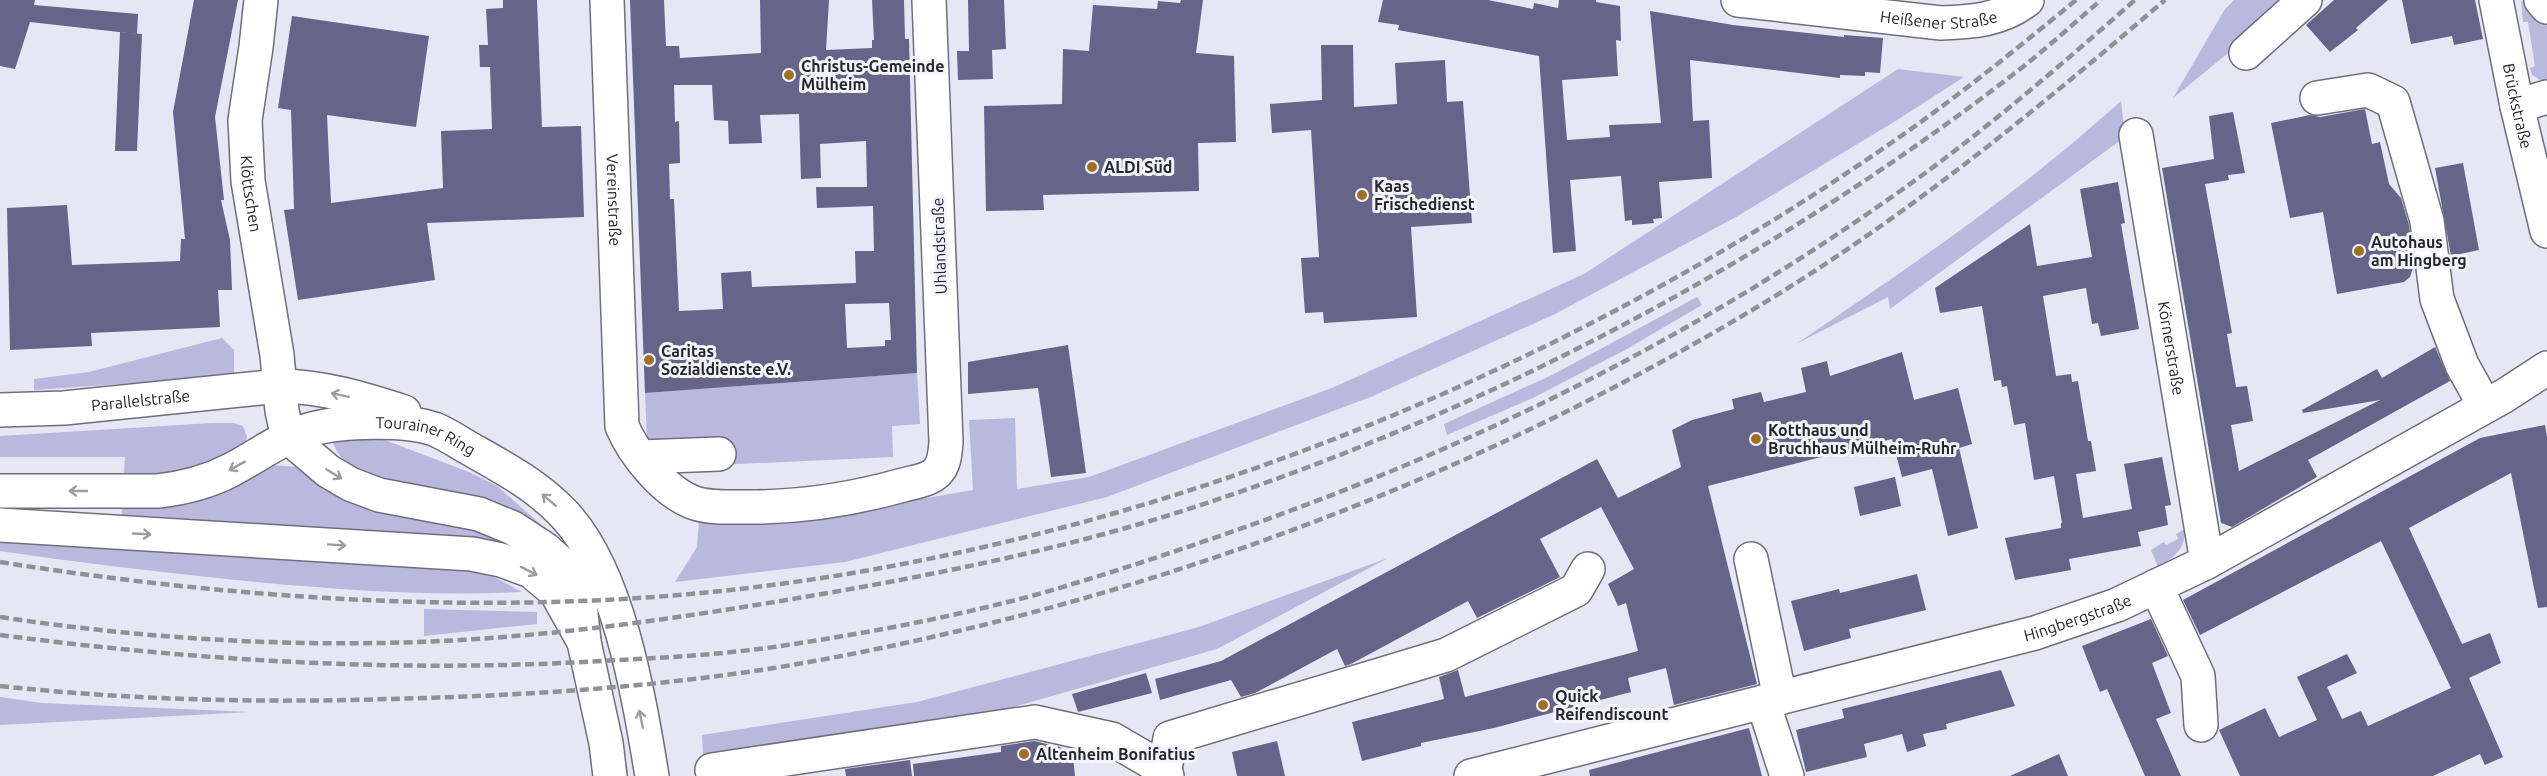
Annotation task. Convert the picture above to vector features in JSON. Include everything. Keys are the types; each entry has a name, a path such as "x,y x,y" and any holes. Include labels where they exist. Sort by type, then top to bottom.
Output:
{"street":[{"name":"Klöttschen","path":"261,0 245,120 248,180 288,437"},
{"name":"Vereinstraße","path":"607,0 622,426 632,446 651,470 677,493 692,502 712,507 766,507 823,503 921,480"},
{"name":"Uhlandstraße","path":"921,480 937,472 944,460 946,442 929,0"},
{"name":"Heißener Straße","path":"1738,0 1941,23 1974,22 1997,17 2016,9 2027,0"},
{"path":"2246,53 2305,0"},
{"name":"Brückstraße","path":"2496,0 2532,102 2546,219"},
{"path":"2541,0 2547,6"},
{"path":"2317,98 2368,90 2393,102 2427,221 2437,299 2462,365 2485,406"},
{"name":"Körnerstraße","path":"2136,135 2207,562"},
{"name":"Hingbergstraße","path":"1471,776 1566,765 1771,700 2036,633 2117,605 2207,562 2485,406 2547,368"},
{"name":"Parallelstraße","path":"0,410 64,408 297,386 374,402 409,414 433,429"},
{"name":"Tourainer Ring","path":"0,491 158,491 198,484 231,470 288,437 312,429 378,422 433,429 519,476 564,513 587,545 618,615 652,776"},
{"path":"288,437 328,471 350,484 379,495 479,514 513,528 545,549 567,569 580,603 584,642 606,743 610,776"},
{"path":"641,457 719,454"},
{"path":"0,525 472,554 531,570 545,581 556,592 584,642"},
{"path":"1751,559 1771,700 1787,776"},
{"path":"712,770 1035,723 1112,739 1166,773 1170,738 1446,655 1576,590 1588,569"},
{"path":"2156,586 2198,676 2201,725"}],"shaded area":[{"path":"2234,0 2282,0 2243,34 2227,54 2173,98 2225,9"},
{"path":"2521,0 2547,26 2547,81 2543,82 2532,75 2530,68 2535,66 2528,22 2523,22"},
{"path":"1898,69 1964,77 1736,217 1555,314 1373,396 1107,497 845,562 675,582 697,547 699,521 822,516 973,490 969,420 1015,418 1017,489 1089,477 1332,388 1584,274"},
{"path":"2121,101 2125,137 1890,309 1888,297 1796,344 1922,258 2004,198"},
{"path":"1697,297 1702,305 1625,350 1533,398 1447,435 1444,424 1552,375"},
{"path":"222,338 234,350 234,376 34,390 34,379 89,372"},
{"path":"917,373 920,424 892,426 893,457 671,467 647,439 645,393"},
{"path":"234,423 243,426 247,437 245,443 211,464 158,477 158,474 124,474 125,457 0,457 0,436"},
{"path":"377,437 469,472 497,486 547,530 503,504 460,493 406,485 358,470 341,457 332,439"},
{"path":"272,465 298,467 511,537 507,545 196,525 196,519 122,515 122,508 158,508 158,504"},
{"path":"2185,529 2185,536 2178,552 2158,567 2151,550 2164,542 2166,545 2178,539 2176,534"},
{"path":"0,541 464,569 496,578 522,592 411,593 263,583 0,551"},
{"path":"1388,558 1217,649 1003,710 703,755 702,735 917,702 1199,627"},
{"path":"424,609 537,612 537,624 424,636"},
{"path":"0,697 42,703 251,712 0,725"}],"building":[{"path":"0,0 35,0 34,5 138,14 137,34 30,22 15,69 0,66"},
{"path":"194,0 238,0 215,117 224,200 221,200 230,240 232,290 218,290 220,327 91,333 92,346 10,350 7,208 67,205 72,265 180,261 181,239 185,239 173,112"},
{"path":"503,0 537,0 542,127 581,126 584,217 427,223 435,280 298,300 284,210 294,209 291,110 278,108 292,16 429,36 416,127 327,115 331,203 443,188 441,131 492,129 490,67 480,67 479,45 488,45 486,9 503,8"},
{"path":"630,0 664,0 666,46 679,46 680,58 761,53 760,0 829,0 826,50 872,48 872,40 874,40 872,0 904,0 905,39 909,39 917,373 645,393","holes":["674,85 712,85 714,120 728,121 729,144 762,143 760,115 799,114 801,179 821,178 820,144 866,141 867,187 816,187 817,208 873,206 874,251 855,251 856,283 752,287 751,271 721,273 723,309 679,311 674,199 670,199 669,164 680,163 679,121 675,122","889,303 891,340 885,340 885,346 847,348 845,304"]},
{"path":"968,0 1004,0 1006,49 992,50 993,79 958,80 957,51 969,51"},
{"name":"ALDI Süd","path":"1181,0 1203,0 1196,53 1234,56 1236,142 1198,143 1199,191 1043,195 1044,210 986,211 984,106 1062,104 1063,49 1089,51 1093,5 1157,9 1158,1 1180,3"},
{"path":"1383,0 1488,0 1533,9 1534,3 1558,8 1559,0 1596,0 1596,2 1620,6 1621,41 1616,40 1618,76 1562,80 1567,140 1610,137 1609,125 1661,123 1650,11 1733,25 1844,37 1844,35 1883,38 1880,73 1865,72 1865,76 1840,75 1840,78 1690,60 1693,121 1709,120 1712,178 1659,182 1662,218 1653,219 1654,223 1632,225 1632,220 1625,221 1621,176 1570,180 1576,251 1553,253 1539,56 1398,30 1399,25 1378,22"},
{"path":"2334,0 2388,0 2356,28 2358,30 2330,52 2306,25"},
{"path":"2402,0 2475,0 2483,39 2454,45 2452,36 2411,44"},
{"path":"120,32 142,34 137,151 115,151"},
{"name":"Kaas Frischedienst","path":"1321,45 1353,45 1354,107 1397,104 1395,63 1445,60 1447,102 1463,101 1472,223 1411,227 1417,317 1324,323 1323,312 1305,313 1301,258 1319,257 1311,130 1272,133 1270,104 1322,100"},
{"path":"2365,109 2372,144 2380,142 2389,184 2401,198 2409,225 2414,265 2410,277 2404,282 2337,294 2323,212 2290,218 2271,123 2310,115 2320,117"},
{"path":"2233,112 2245,173 2228,175 2229,180 2205,184 2232,333 2227,334 2236,387 2247,386 2253,421 2231,425 2239,471 2380,400 2303,413 2302,410 2377,369 2382,378 2435,347 2450,381 2308,460 2317,477 2232,527 2221,523 2162,168 2214,159 2209,116"},
{"path":"2463,163 2479,250 2451,256 2435,168"},
{"path":"2118,182 2125,223 2121,224 2139,329 2101,336 2098,323 2092,324 2086,288 2043,296 2056,376 2071,374 2072,382 2078,381 2088,441 2091,441 2096,471 2076,474 2083,518 2132,509 2124,464 2162,457 2171,505 2165,506 2168,525 2138,532 2141,546 2069,559 2071,570 2015,580 2005,538 2061,528 2054,476 2034,480 2025,423 2014,425 2007,386 2002,387 2001,380 1994,381 1982,306 1940,313 1935,288 2030,224 2037,266 2092,257 2080,189"},
{"path":"1068,345 1086,473 1051,477 1038,388 968,394 968,362"},
{"path":"1902,352 1914,400 1958,388 1972,444 1959,448 1978,528 1948,536 1932,469 1902,477 1892,439 1708,486 1757,684 1674,705 1666,668 1628,678 1631,692 1494,728 1421,743 1421,746 1362,761 1352,722 1444,699 1439,677 1458,670 1465,697 1638,651 1626,603 1618,606 1608,584 1634,569 1601,507 1540,539 1560,577 1477,618 1468,601 1345,666 1337,649 1255,693 1241,697 1231,680 1160,700 1155,679 1221,661 1597,459 1618,498 1681,467 1672,430 1692,420 1734,409 1732,399 1761,392 1764,402 1806,392 1801,368 1827,361 1830,376"},
{"path":"2545,425 2547,437 2547,607 2538,608 2511,473 2409,528 2462,644 2490,633 2501,663 2469,678 2503,757 2485,765 2480,754 2433,776 2240,776 2219,730 2265,708 2279,737 2317,720 2297,677 2347,654 2357,673 2327,687 2342,719 2361,711 2368,726 2451,688 2381,541 2200,635 2183,600 2480,438"},
{"path":"1895,477 1901,506 1860,516 1854,487"},
{"path":"1917,574 1926,610 1849,629 1851,638 1804,651 1791,601 1839,589 1840,593"},
{"path":"2151,619 2168,656 2152,663 2171,713 2156,719 2181,776 2145,776 2107,689 2100,692 2082,646"},
{"path":"2001,670 2015,706 1946,724 1947,729 1923,734 1926,746 1907,752 1902,734 1864,744 1867,757 1806,772 1796,730 1844,718 1842,709"},
{"path":"1146,673 1152,693 1078,712 1072,694"},
{"path":"1749,728 1762,776 1590,776 1589,770"},
{"name":"Altenheim Bonifatius","path":"1034,741 1060,747 1073,757 1075,776 914,776 913,764 1001,752 1001,746"},
{"path":"1277,741 1285,776 1237,776 1232,752"},
{"path":"2059,754 2068,776 2010,776"},
{"path":"910,760 912,776 846,776 845,769"}],"railway":[{"path":"0,562 86,575 261,593 438,602 527,602 701,593 862,571 1023,538 1183,493 1340,437 1493,371 1641,297 1783,214 1918,124 1998,64 2076,0"},
{"path":"0,617 110,631 220,640 386,643 520,636 677,617 862,587 1020,555 1176,513 1288,474 1399,431 1508,382 1615,329 1719,272 1820,210 1919,143 2026,64 2101,0"},
{"path":"0,635 150,652 300,662 450,666 623,660 731,652 873,631 938,618 1060,588 1234,531 1404,466 1570,390 1650,347 1730,302 1807,254 1916,180 2012,105 2135,0"},
{"path":"0,686 145,697 291,701 484,696 630,686 774,668 905,643 1035,612 1164,574 1291,531 1415,481 1537,426 1656,365 1772,298 1875,230 2023,119 2165,0"}],"place":[{"name":"Christus-Gemeinde Mülheim","path":"789,75"},
{"name":"ALDI Süd","path":"1092,167"},
{"name":"Kaas Frischedienst","path":"1362,195"},
{"name":"Autohaus am Hingberg","path":"2359,251"},
{"name":"Caritas Sozialdienste e.V.","path":"649,360"},
{"name":"Kotthaus und Bruchhaus Mülheim-Ruhr","path":"1756,439"},
{"name":"Quick Reifendiscount","path":"1543,705"},
{"name":"Altenheim Bonifatius","path":"1024,754"}]}
